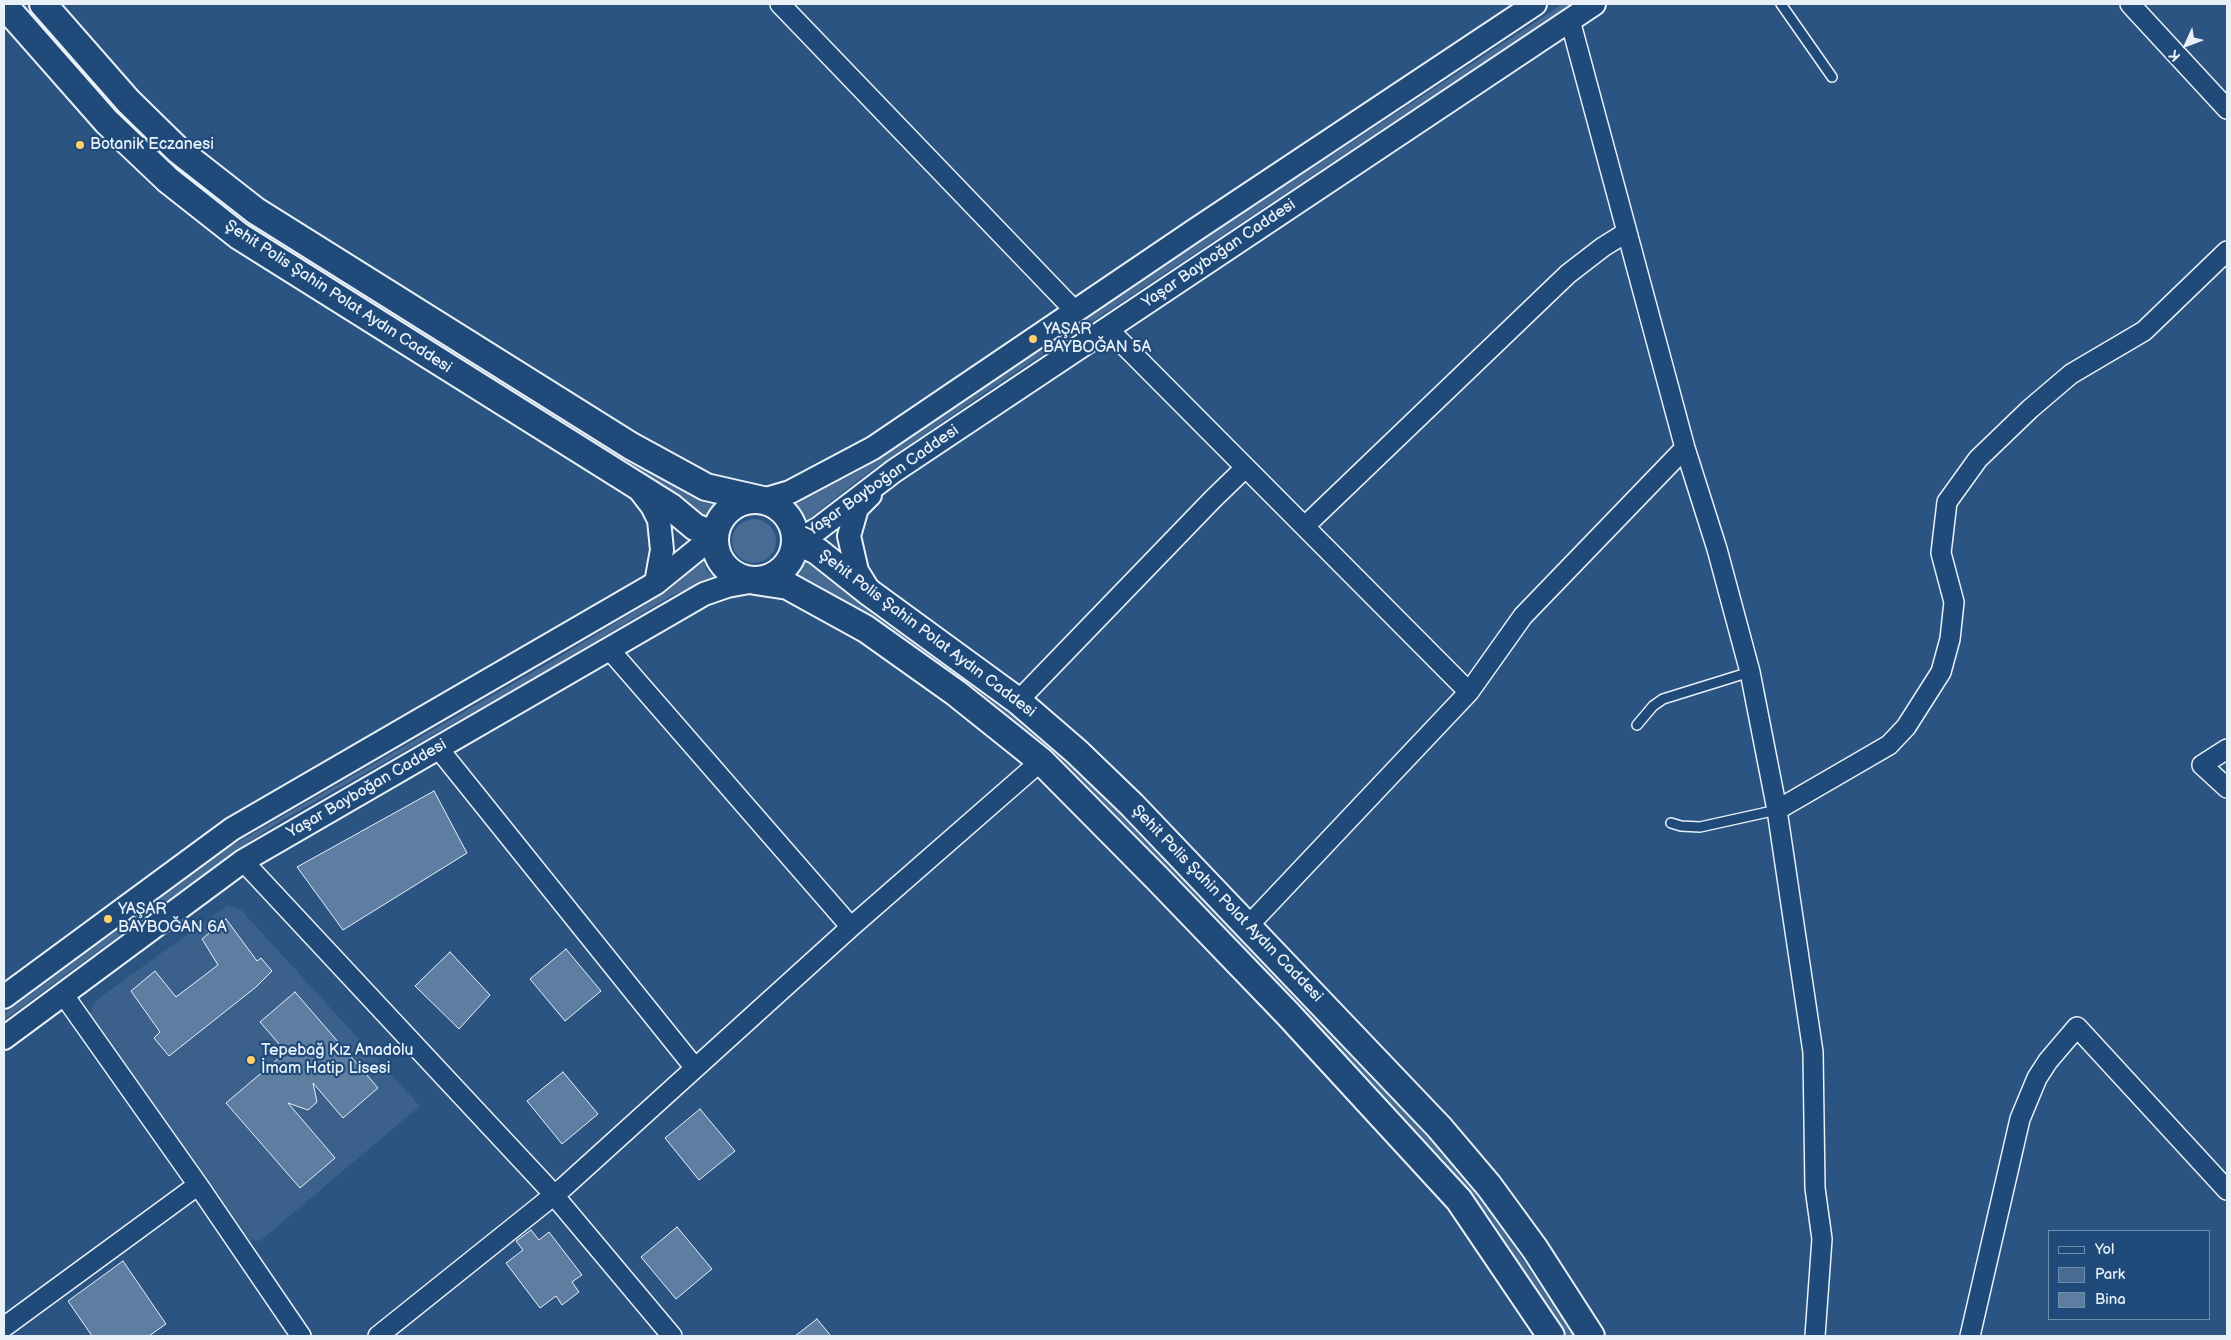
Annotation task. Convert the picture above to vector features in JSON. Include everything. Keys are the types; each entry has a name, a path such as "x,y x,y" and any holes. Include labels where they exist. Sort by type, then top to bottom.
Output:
{"main road":[{"name":"Şehit Polis Şahin Polat Aydın Caddesi","path":"42,4 128,100 178,150 256,211 638,450 706,487 763,500"},
{"name":"Şehit Polis Şahin Polat Aydın Caddesi","path":"4,5 107,122 168,180 239,236 635,484 671,507 695,527 715,535"},
{"path":"749,500 763,500 776,505 787,514 794,527 796,541 794,553 788,564 779,573 768,579 755,581 742,578 731,572 722,563 717,552 715,535 725,513 736,504 749,500"},
{"name":"Şehit Polis Şahin Polat Aydın Caddesi","path":"796,541 817,551 870,593 1018,701 1077,752 1132,805 1439,1127 1489,1186 1535,1249 1591,1336"},
{"name":"Şehit Polis Şahin Polat Aydın Caddesi","path":"755,581 788,586 866,629 956,693 1041,761 1158,878 1281,1007 1377,1108 1459,1200 1551,1336"}],"street":[{"path":"780,4 1076,312"},
{"name":"Yaşar Bayboğan Caddesi","path":"763,500 790,492 873,448 1195,230 1535,4"},
{"name":"Yaşar Bayboğan Caddesi","path":"796,541 818,529 894,471 1594,4"},
{"path":"2130,4 2227,109"},
{"path":"1570,20 1685,448 1717,549 1750,672 1777,810 1813,1052 1815,1188 1822,1239 1815,1336"},
{"path":"1305,526 1568,274 1603,247 1627,232"},
{"path":"1777,810 1889,745 1906,727 1941,672 1950,639 1954,602 1942,553 1947,502 1978,459 2030,409 2071,374 2144,331 2227,251"},
{"path":"1107,328 1469,692"},
{"path":"1248,926 1469,692 1523,616 1685,448"},
{"path":"1018,701 1212,498 1245,468"},
{"path":"870,593 857,571 849,536 857,508 894,471"},
{"path":"635,484 652,506 658,520 662,550 656,583"},
{"name":"Yaşar Bayboğan Caddesi","path":"4,997 232,829 656,583 715,535"},
{"name":"Yaşar Bayboğan Caddesi","path":"4,1038 243,861 704,594 727,586 755,581"},
{"path":"609,649 851,927"},
{"path":"438,748 695,1068"},
{"path":"2227,750 2202,764 2227,788"},
{"path":"378,1336 554,1195 851,927 1041,761"},
{"path":"243,861 554,1195 672,1336"},
{"path":"64,994 198,1185 300,1336"},
{"path":"1970,1336 2020,1119 2037,1078 2048,1061 2078,1027 2227,1190"},
{"path":"4,1327 198,1185"}],"lane":[{"path":"1781,4 1832,77"},
{"path":"1637,725 1653,706 1663,698 1750,672"},
{"path":"1671,823 1680,826 1700,827 1777,810"}],"shaded area":[{"name":"Tepebağ Kız Anadolu İmam Hatip Lisesi","path":"228,905 241,910 420,1106 260,1241 250,1240 90,1015 95,1001"}],"green space":[{"path":"19,4 25,4 137,130 198,183 261,231 648,472 682,491 718,506 704,520 259,234 195,187 134,133"},
{"path":"1563,4 1571,4 983,394 861,478 806,521 793,504 857,472 1259,203"},
{"path":"754,519 766,523 772,529 776,541 772,553 766,559 754,563 742,559 736,553 732,541 736,529 742,523"},
{"path":"806,558 991,698 1043,740 1090,783 1364,1068 1449,1160 1492,1214 1574,1336 1567,1336 1489,1216 1446,1163 1361,1071 1087,787 989,701 874,617 835,595 794,577"},
{"path":"703,560 707,571 715,578 671,596 556,665 279,822 235,851 4,1020 4,1014 231,846 554,660 668,591"}],"building":[{"path":"434,791 467,853 343,930 297,867"},
{"path":"226,919 257,961 261,958 272,971 256,987 169,1056 154,1038 160,1032 131,991 155,971 176,997 218,965 202,939"},
{"path":"566,949 601,991 565,1021 530,979"},
{"path":"450,952 490,995 459,1029 415,986"},
{"path":"295,992 378,1088 343,1118 313,1083 317,1102 308,1110 288,1103 335,1158 300,1188 226,1103 286,1052 260,1022"},
{"path":"563,1072 598,1114 562,1144 527,1101"},
{"path":"700,1109 735,1151 699,1180 665,1138"},
{"path":"677,1227 712,1269 676,1299 641,1257"},
{"path":"531,1230 539,1240 549,1232 582,1275 572,1282 579,1292 562,1305 556,1296 540,1308 506,1263 523,1250 516,1241"},
{"path":"123,1261 166,1324 149,1336 92,1336 68,1301"},
{"path":"817,1319 831,1336 795,1336"}],"place":[{"name":"Botanik Eczanesi","path":"80,145"},
{"name":"YAŞAR BAYBOĞAN 5A","path":"1033,339"},
{"name":"YAŞAR BAYBOĞAN 6A","path":"108,919"},
{"name":"Tepebağ Kız Anadolu İmam Hatip Lisesi","path":"251,1060"}]}
